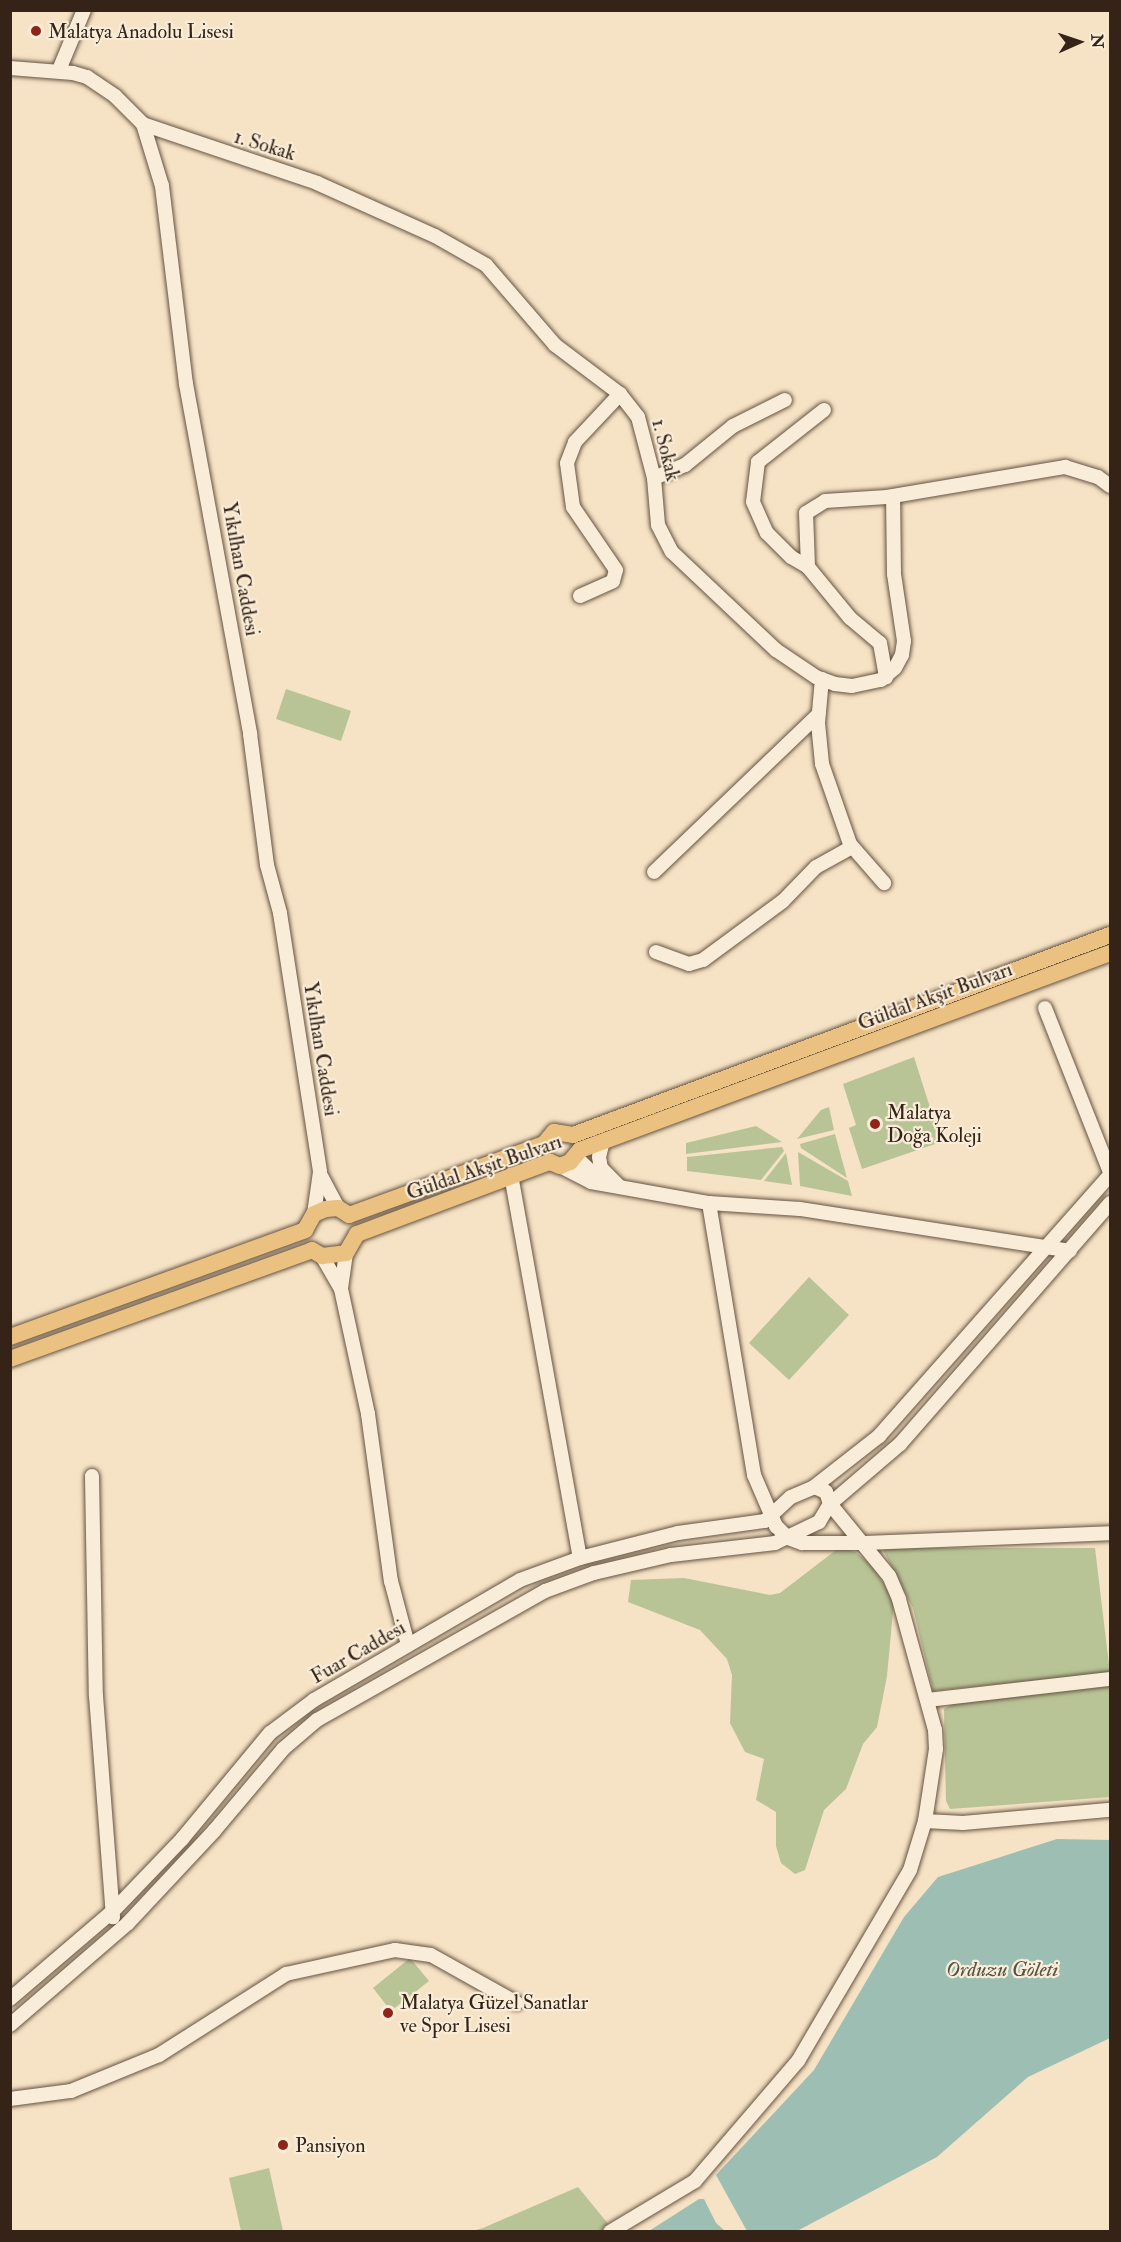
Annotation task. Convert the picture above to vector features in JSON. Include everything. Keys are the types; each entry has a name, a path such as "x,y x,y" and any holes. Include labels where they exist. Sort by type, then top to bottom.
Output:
{"main road":[{"name":"Güldal Akşit Bulvarı","path":"357,1234 511,1175 555,1164 576,1147 1110,935"},
{"name":"Güldal Akşit Bulvarı","path":"314,1214 344,1211 544,1144 554,1132 576,1147 603,1141 1110,953"},
{"path":"10,1337 305,1230 314,1214"},
{"path":"10,1359 317,1253 346,1253 357,1234"}],"street":[{"path":"59,70 84,10"},
{"path":"10,68 59,70 100,84 143,124"},
{"name":"1. Sokak","path":"143,124 317,183 472,254 555,345 620,394 638,417 654,478 657,525 672,552 776,650 822,679 852,686 886,677"},
{"name":"Yıkılhan Caddesi","path":"143,124 162,186 186,384 250,734 267,865 280,913 320,1172 314,1214"},
{"path":"580,596 613,581 616,570 573,507 567,463 575,442 620,394"},
{"path":"654,478 685,465 733,426 785,400"},
{"path":"824,410 758,462 753,502 758,519 791,558 808,567 850,618 880,643 886,677"},
{"path":"808,567 806,513 825,501 893,496 1065,467 1098,477 1110,486"},
{"path":"886,677 895,669 904,641 894,574 893,496"},
{"path":"822,679 819,714 822,764 852,847 884,883"},
{"path":"654,872 819,714"},
{"path":"656,952 679,963 703,960 783,901 816,867 852,847"},
{"path":"1045,1008 1110,1173"},
{"path":"603,1141 599,1157 601,1168 621,1188"},
{"path":"544,1144 555,1164 607,1185 621,1188 709,1203 800,1209 1070,1251"},
{"path":"576,1147 607,1185"},
{"name":"Yıkılhan Caddesi","path":"320,1172 344,1211"},
{"name":"Fuar Caddesi","path":"10,1999 112,1912 182,1839 270,1734 314,1700 519,1580 580,1558 678,1533 755,1524 771,1516 791,1497 814,1487 879,1436 1110,1173"},
{"path":"511,1175 580,1558"},
{"path":"709,1203 734,1366 758,1488 771,1516 788,1538 802,1543 865,1543 1110,1533"},
{"path":"10,2025 116,1933 166,1884 283,1749 332,1711 544,1591 594,1573 671,1555 788,1538 819,1522 830,1504 900,1444 1110,1203"},
{"path":"344,1211 357,1234"},
{"path":"305,1230 341,1289"},
{"path":"346,1253 341,1289 368,1414 391,1581 408,1646"},
{"path":"92,1476 96,1696 112,1912 116,1933"},
{"path":"610,2232 695,2181 798,2061 910,1870 925,1821 936,1749 928,1700 899,1599 889,1576 865,1543 830,1504 826,1492 814,1487"},
{"path":"758,1488 770,1497 791,1497"},
{"path":"928,1700 1110,1679"},
{"path":"925,1821 963,1823 1110,1810"},
{"path":"10,2099 71,2091 159,2055 286,1974 395,1950 431,1955 517,2003"}],"green space":[{"path":"286,689 351,711 341,741 276,719"},
{"path":"914,1057 941,1142 862,1169 849,1128 856,1125 843,1084"},
{"path":"829,1107 834,1130 797,1139 821,1110"},
{"path":"756,1126 782,1142 686,1154 686,1143"},
{"path":"835,1134 847,1178 801,1148 800,1144"},
{"path":"782,1147 784,1151 761,1180 687,1171 687,1157"},
{"path":"798,1152 848,1181 852,1196 800,1186"},
{"path":"786,1153 792,1185 764,1181"},
{"path":"809,1277 849,1315 789,1380 749,1343"},
{"path":"840,1547 855,1552 873,1566 894,1601 887,1676 877,1727 863,1744 846,1789 824,1810 805,1870 795,1874 781,1863 776,1846 776,1812 756,1800 764,1759 745,1752 730,1723 732,1675 727,1659 700,1630 628,1602 631,1580 684,1578 770,1595 780,1593"},
{"path":"882,1548 1095,1548 1110,1673 933,1691 913,1608"},
{"path":"1110,1686 1110,1797 950,1809 946,1801 944,1709 965,1697"},
{"path":"410,1958 429,1981 391,2011 373,1988"},
{"path":"269,2168 283,2231 241,2231 229,2178"},
{"path":"578,2187 614,2231 469,2232 483,2228"}],"water":[{"name":"Orduzu Göleti","path":"1057,1839 1110,1840 1110,2038 1028,2077 937,2157 797,2231 747,2231 716,2175 814,2070 904,1917 938,1877"},
{"path":"699,2199 704,2199 716,2223 725,2231 649,2231"}],"place":[{"name":"Malatya Anadolu Lisesi","path":"36,31"},
{"name":"Malatya Doğa Koleji","path":"875,1124"},
{"name":"Malatya Güzel Sanatlar ve Spor Lisesi","path":"388,2013"},
{"name":"Pansiyon","path":"283,2145"}]}
